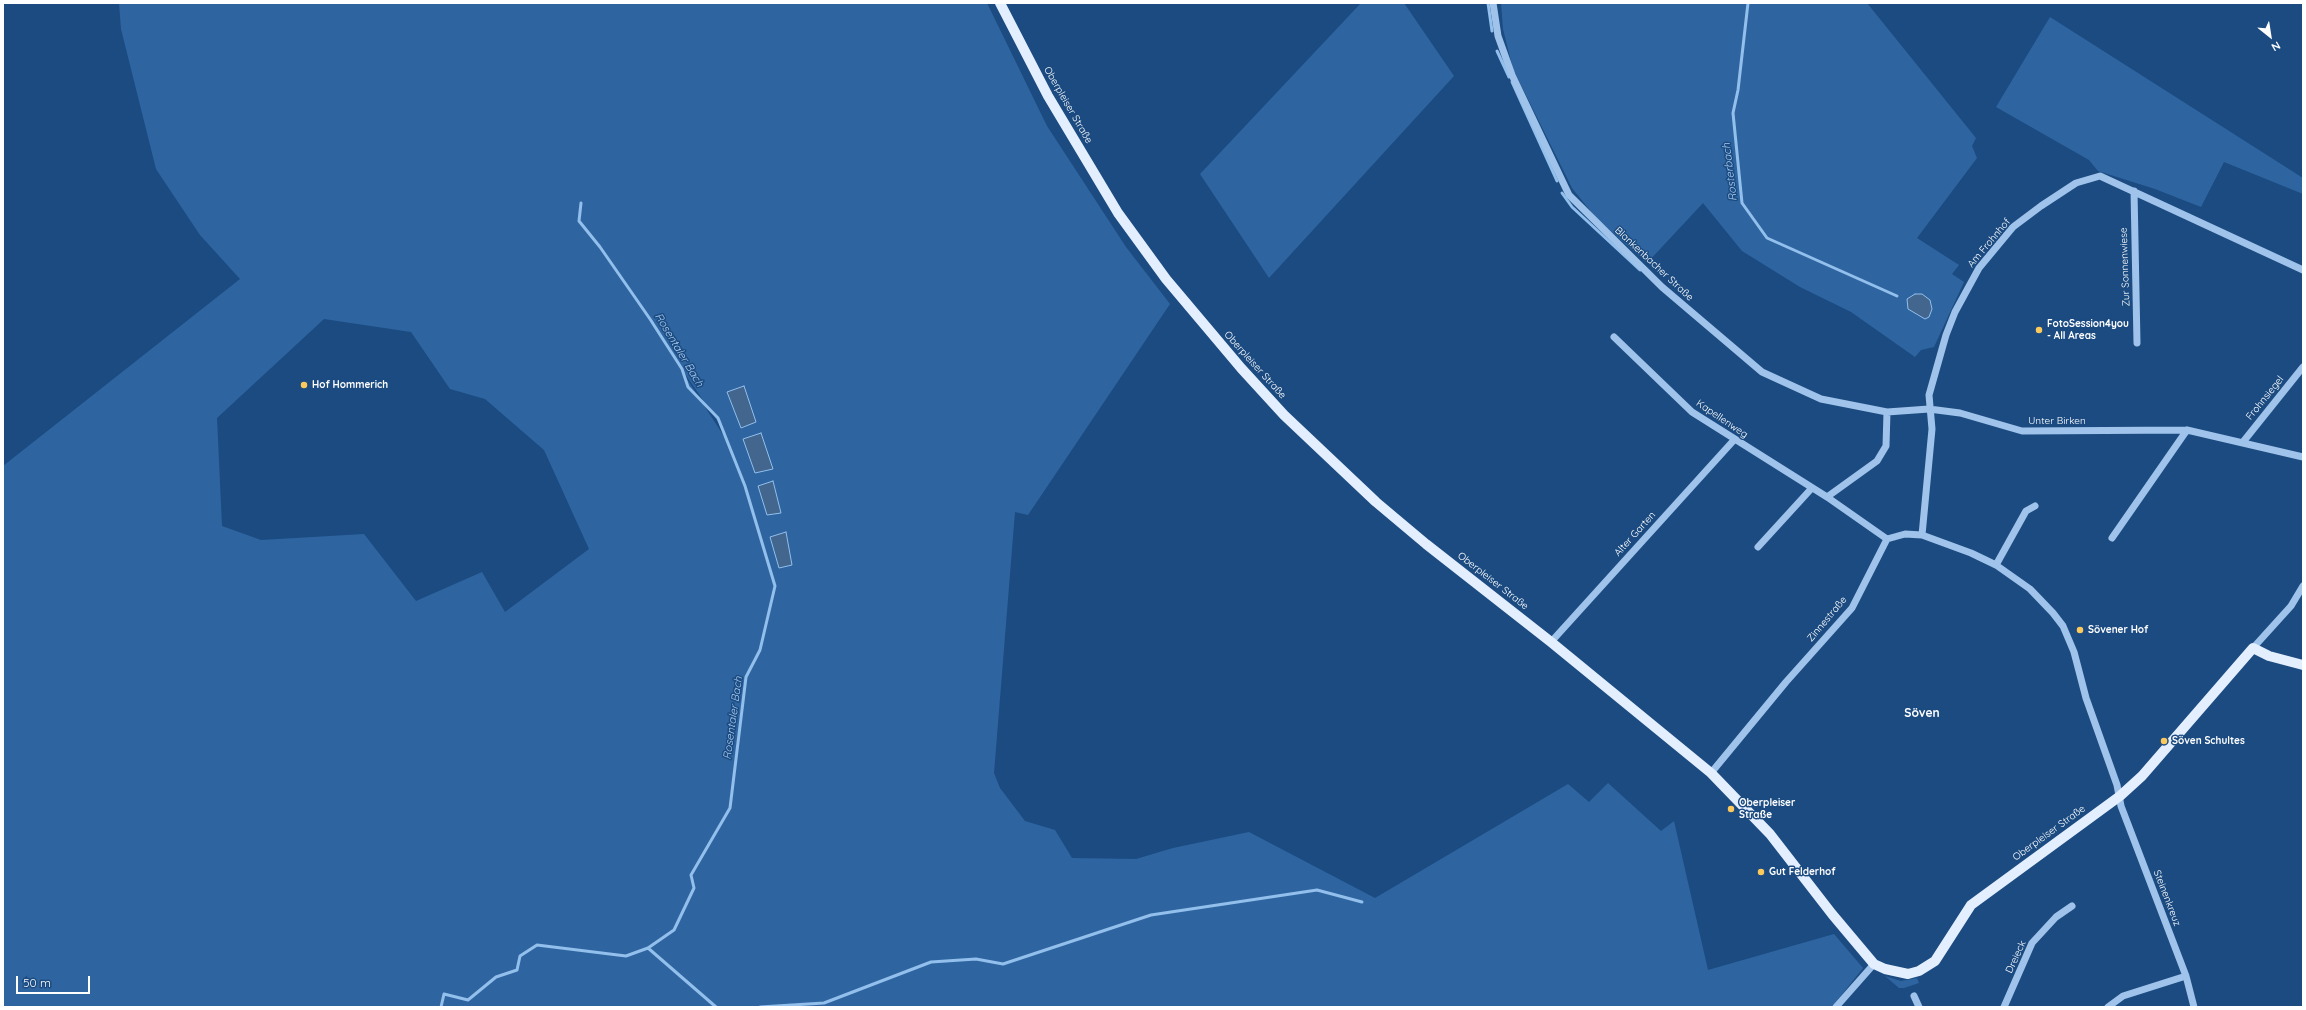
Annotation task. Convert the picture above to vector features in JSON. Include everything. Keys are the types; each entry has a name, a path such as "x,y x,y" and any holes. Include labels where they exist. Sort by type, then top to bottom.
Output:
{"main road":[{"name":"Oberpleiser Straße","path":"1000,3 1048,96 1118,213 1202,324 1284,415 1331,461 1426,544 1551,642 1711,773 1770,834 1832,914 1874,964 1896,973 1908,974 1928,967 1935,961 1971,905 2120,796 2142,776 2253,648"},
{"path":"2253,648 2273,657 2303,665"}],"street":[{"name":"Blankenbacher Straße","path":"1493,3 1498,36 1512,75 1569,194 1595,222 1662,287 1762,372 1821,399 1887,412 1929,409"},
{"name":"Am Frohnhof","path":"1922,535 1932,429 1929,396 1939,354 1955,312 1979,268 2013,227 2076,183 2100,176 2303,270"},
{"name":"Zur Sonnenwiese","path":"2134,191 2137,343"},
{"name":"Kapellenweg","path":"1614,337 1692,412 1811,489 1827,497 1887,539"},
{"name":"Frohnsiegel","path":"2243,442 2303,367"},
{"name":"Unter Birken","path":"1929,409 1960,414 2022,431 2187,430 2303,457"},
{"path":"1827,497 1877,461 1886,446 1887,412"},
{"path":"2112,538 2187,430"},
{"name":"Alter Garten","path":"1551,642 1734,440"},
{"path":"1758,547 1811,489"},
{"path":"1996,565 2026,512 2035,506"},
{"path":"1887,539 1905,534 1922,535 1971,553 1996,565 2030,589 2053,613 2062,626 2074,652 2086,698 2120,796"},
{"name":"Zinnestraße","path":"1711,773 1786,682 1852,608 1887,539"},
{"path":"2253,648 2290,606 2303,586"},
{"name":"Steinenkreuz","path":"2120,796 2121,806 2186,976 2194,1007"},
{"name":"Dreieck","path":"2004,1007 2032,943 2056,916 2072,906"},
{"path":"1836,1007 1874,964"},
{"path":"2108,1007 2123,996 2186,976"},
{"path":"1914,996 1919,1007"}],"shaded area":[{"path":"119,3 987,3 1047,126 1126,247 1170,304 1028,515 1015,512 994,773 1000,788 1025,821 1055,830 1072,858 1136,859 1173,848 1249,832 1375,898 1568,784 1589,802 1608,783 1661,831 1674,821 1708,970 1834,934 1863,968 1832,1007 3,1007 3,466 240,279 200,235 156,169 121,29","holes":["324,319 411,332 450,389 485,399 544,450 589,549 505,612 482,572 416,601 364,534 261,540 222,526 217,418","665,345 723,429 727,441"]},
{"path":"1361,3 1404,3 1454,76 1269,278 1200,174"},
{"path":"1501,3 1867,3 1976,138 1972,146 1977,158 1917,238 1959,265 1952,274 1964,282 1934,347 1921,350 1915,357 1851,312 1800,287 1742,251 1703,203 1647,263 1596,218 1572,188 1513,69 1503,29"},
{"path":"2050,17 2303,178 2303,194 2224,162 2201,207 2155,189 2098,171 2089,160 1996,107"},
{"path":"1915,294 1922,294 1930,300 1932,309 1929,317 1925,319 1908,309 1907,299"},
{"path":"744,386 756,422 741,428 727,392"},
{"path":"761,433 773,469 755,473 743,439"},
{"path":"773,481 781,513 767,515 758,486"},
{"path":"786,532 792,565 779,568 770,537"},
{"path":"1885,976 1901,981 1917,978 1919,983 1904,988 1899,988"}],"waterway":[{"path":"1488,3 1492,31"},
{"name":"Rosterbach","path":"1748,3 1738,90 1733,113 1742,203 1767,238 1897,296"},
{"path":"1497,51 1509,77"},
{"path":"1512,82 1557,181"},
{"path":"1562,193 1572,207 1640,270"},
{"name":"Rosentaler Bach","path":"441,1007 444,994 468,1000 496,977 517,970 520,956 537,945 626,956 648,948 674,930 694,888 691,875 730,808 746,677 760,650 775,586 745,486 718,418 688,387 682,369 650,319 600,247 579,221 581,203"},
{"path":"760,1007 824,1003 931,962 976,959 1003,964 1151,915 1317,890 1362,902"},
{"path":"648,948 716,1007"}],"place":[{"name":"FotoSession4you - All Areas","path":"2039,330"},
{"name":"Hof Hommerich","path":"304,385"},
{"name":"Sövener Hof","path":"2080,630"},
{"name":"Söven Schultes","path":"2164,741"},
{"name":"Oberpleiser Straße","path":"1731,809"},
{"name":"Gut Felderhof","path":"1761,872"}],"district":[{"name":"Söven","path":"1922,713"}]}
